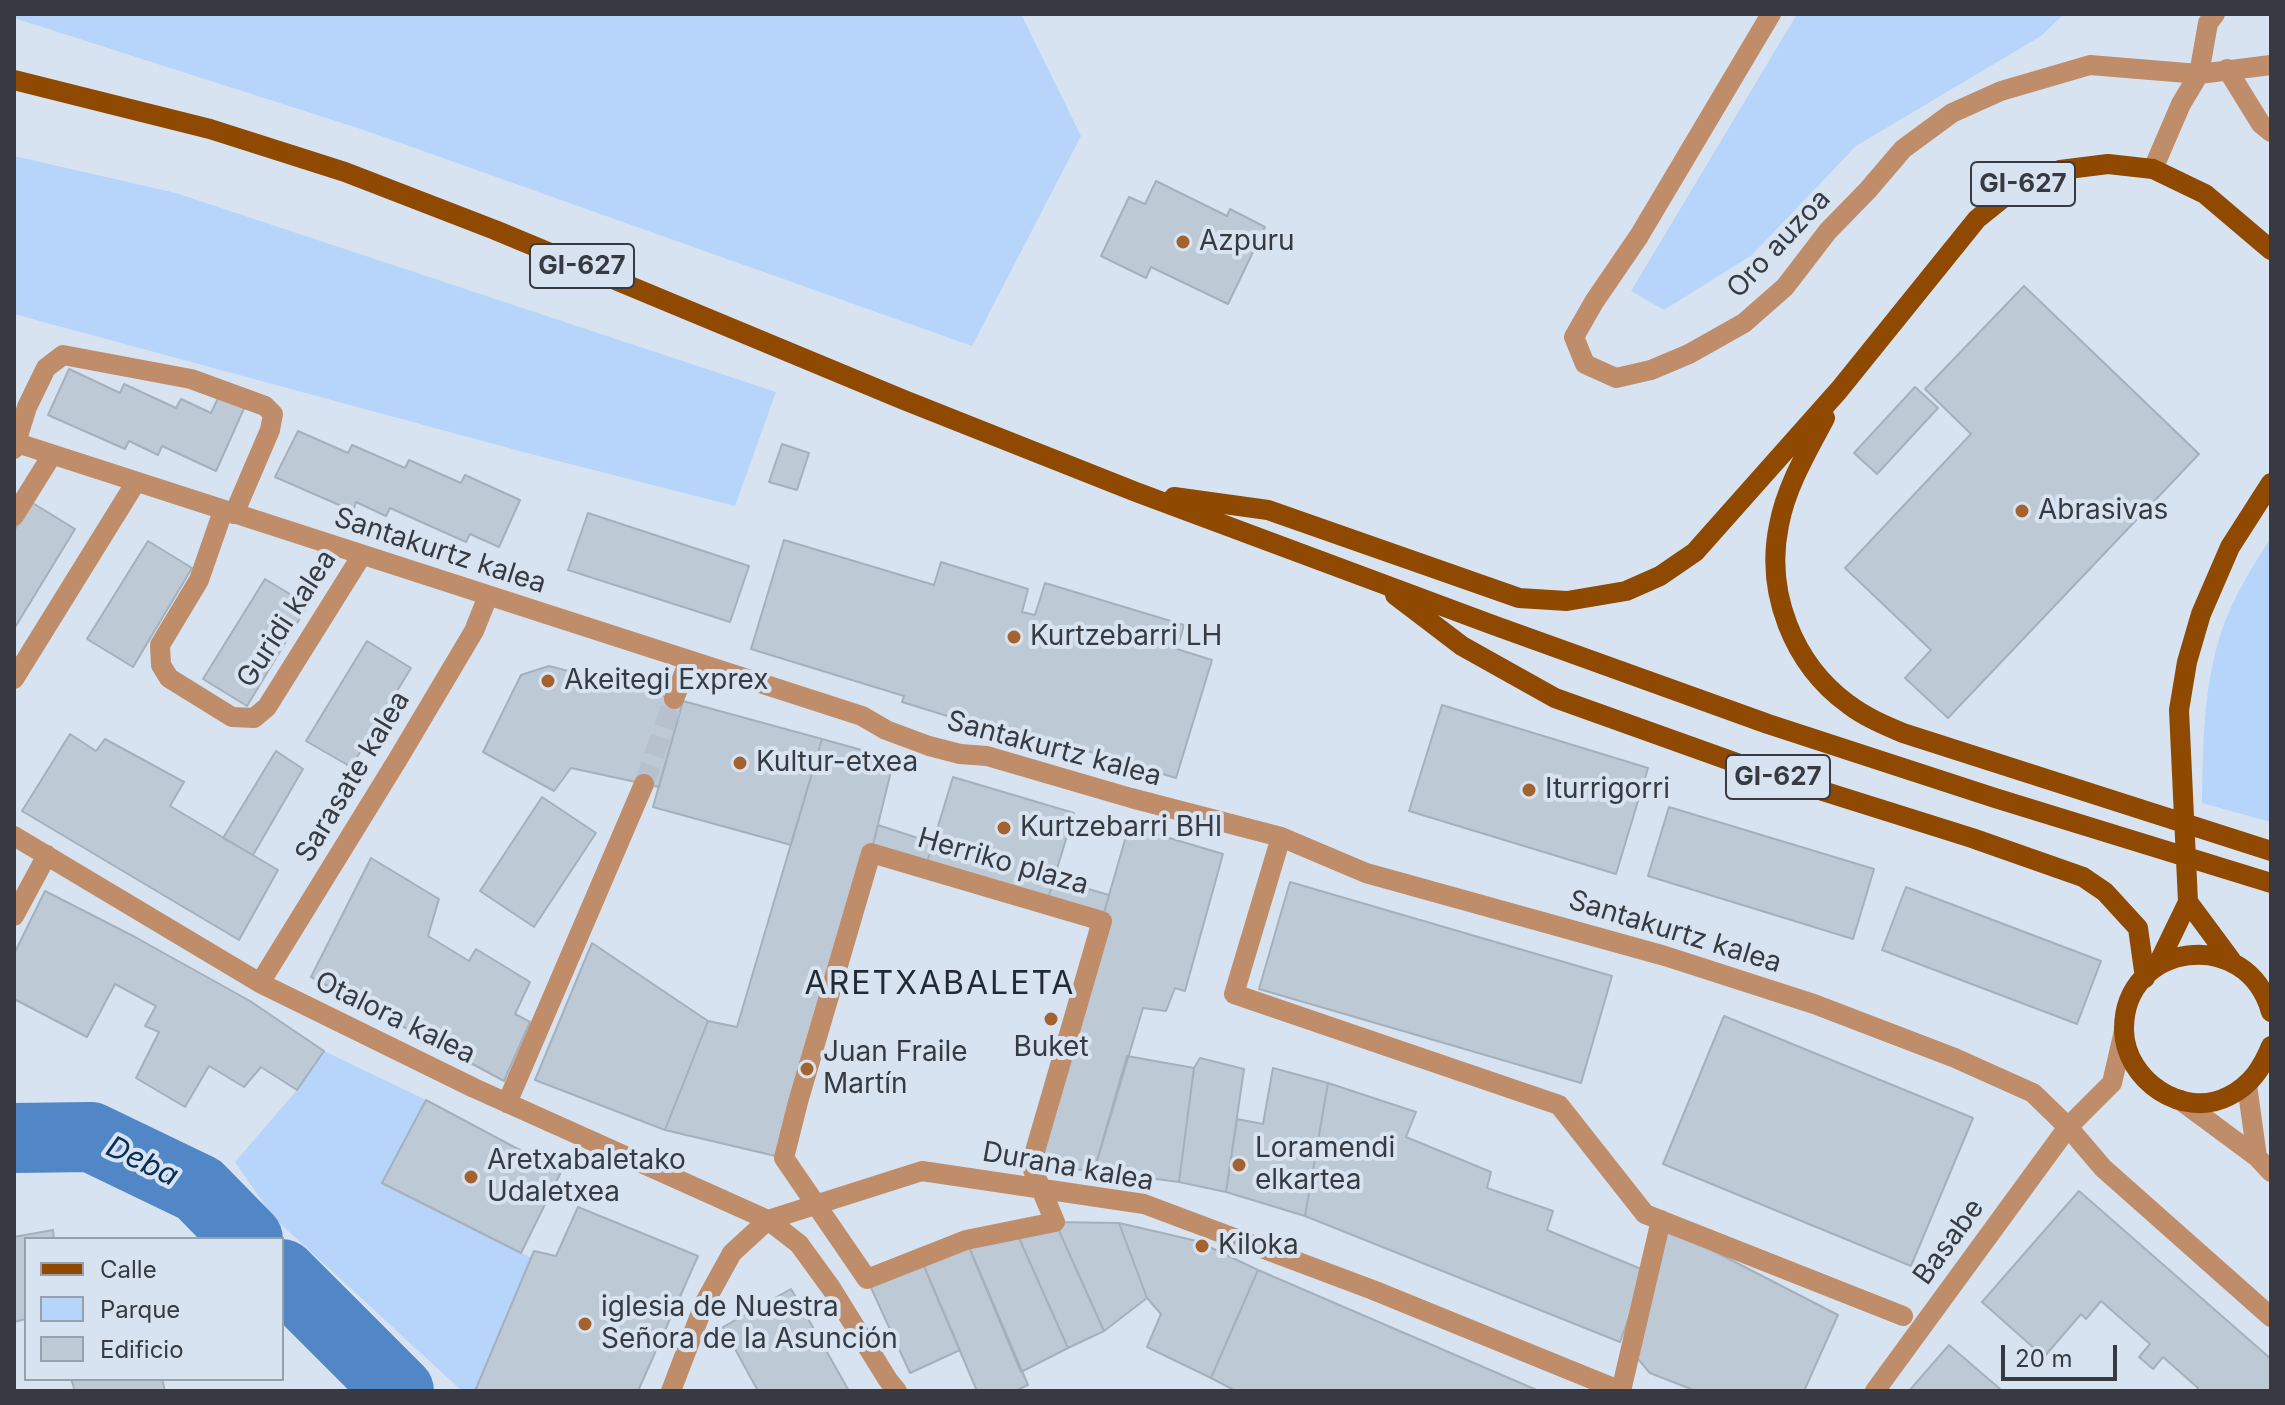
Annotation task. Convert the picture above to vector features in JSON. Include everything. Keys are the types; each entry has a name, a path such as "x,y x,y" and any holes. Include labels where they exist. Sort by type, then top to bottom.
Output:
{"main road":[{"name":"GI-627","path":"14,80 210,129 345,172 495,230 904,400 1136,492 1379,583 1768,724 2268,882"},
{"name":"GI-627","path":"1136,492 1268,510 1519,598 1567,601 1626,591 1660,576 1695,552 1735,511 1839,390 1977,219 2018,186 2060,170 2108,164 2153,169 2205,194 2271,250"},
{"name":"GI-627","path":"1839,390 1792,483 1779,523 1774,555 1776,586 1783,618 1819,677 1846,703 1871,719 1903,733 2271,851"},
{"path":"2151,972 2188,902 2179,710 2187,662 2201,614 2230,547 2271,483"},
{"name":"GI-627","path":"1379,583 1462,646 1555,698 1759,771 1972,838 2083,877 2105,892 2138,928 2151,972"},
{"path":"2188,902 2267,996 2271,1012"},
{"path":"2271,980 2206,953 2180,955 2151,972 2138,984 2127,1007 2124,1031 2129,1054 2140,1075 2158,1091 2180,1100 2204,1103 2227,1098 2247,1085 2263,1067 2271,1046"}],"street":[{"name":"Oro auzoa","path":"1771,14 1639,236 1574,337 1585,364 1616,378 1651,370 1689,354 1744,323 1785,287 1828,231 1903,149 1952,113 2001,91 2090,65 2199,74"},
{"path":"2153,169 2181,104 2199,74 2208,23 2215,14"},
{"path":"2199,74 2271,65"},
{"path":"2227,69 2261,124 2271,132"},
{"name":"Guridi kalea","path":"15,445 27,407 46,368 63,355 191,379 265,406 273,414 270,430 228,512 199,580 160,645 161,665 169,678 232,717 254,718 267,707 362,555"},
{"name":"Santakurtz kalea","path":"15,445 862,716 886,730 929,746 960,754 987,756 1281,837 1366,873 1665,956 1814,1004 1955,1058 2033,1093 2103,1168 2271,1317"},
{"path":"14,516 52,455"},
{"path":"14,679 136,482"},
{"name":"Sarasate kalea","path":"260,983 474,631 488,596"},
{"path":"674,699 689,661"},
{"path":"507,1103 644,784"},
{"name":"Otalora kalea","path":"14,836 260,983 507,1103 768,1220 799,1244 897,1391"},
{"path":"1281,837 1234,994 1559,1105 1645,1214 1903,1316"},
{"name":"Herriko plaza","path":"871,853 1102,921 1031,1165 1055,1222 966,1240 867,1279 816,1205 784,1158 871,853"},
{"path":"14,916 47,855"},
{"path":"2124,1031 2112,1083 2148,1081"},
{"name":"Basabe","path":"1875,1391 2068,1127 2112,1083"},
{"path":"2247,1085 2264,1165"},
{"path":"2180,1100 2264,1165"},
{"name":"Durana kalea","path":"768,1220 922,1171 1144,1204 1373,1290 1621,1391"},
{"path":"671,1391 705,1302 732,1253 768,1220"},
{"path":"1621,1391 1661,1220"}],"green space":[{"path":"14,14 1021,14 1081,136 972,346 364,130 14,18"},
{"path":"1797,14 2064,14 2041,36 1856,146 1752,255 1664,310 1631,291"},
{"path":"14,156 176,193 776,392 735,506 14,314"},
{"path":"2271,537 2271,822 2202,803 2205,716 2216,651 2232,606"},
{"path":"324,1051 426,1100 382,1183 532,1258 475,1391 462,1391 273,1217 235,1162 297,1090"}],"building":[{"name":"Azpuru","path":"1156,181 1227,216 1230,209 1265,227 1228,304 1151,267 1146,278 1101,256 1129,197 1145,204"},
{"name":"Abrasivas","path":"2024,286 2199,454 1948,718 1905,678 1931,650 1845,568 1971,434 1925,389"},
{"path":"69,369 120,393 124,384 176,408 181,399 211,413 220,394 246,404 216,471 162,446 158,455 129,441 125,449 48,415"},
{"path":"1915,387 1938,408 1877,474 1854,453"},
{"path":"298,431 348,453 352,445 405,468 409,460 461,483 465,475 520,500 499,547 470,534 466,542 390,508 386,516 356,502 353,511 275,477"},
{"path":"782,444 809,453 797,490 769,482"},
{"path":"31,502 75,529 14,629 14,531"},
{"path":"588,513 749,566 730,622 568,570"},
{"path":"784,540 934,585 941,562 1028,589 1022,612 1035,615 1045,583 1184,625 1177,649 1212,660 1176,778 985,720 983,727 902,702 904,696 751,649"},
{"path":"148,541 192,568 133,667 87,639"},
{"path":"265,579 308,605 247,706 203,679"},
{"path":"367,641 411,668 351,767 306,741"},
{"path":"549,666 683,701 659,787 571,768 554,791 483,752 521,675"},
{"name":"Kultur-etxea","path":"683,701 822,739 791,845 653,807"},
{"name":"Iturrigorri","path":"1442,705 1648,768 1616,874 1409,811"},
{"path":"70,734 96,751 105,739 184,782 170,806 278,870 239,940 22,811"},
{"path":"822,739 894,759 871,853 784,1158 665,1130 708,1021 737,1027"},
{"path":"276,751 303,769 253,855 223,838"},
{"name":"Kurtzebarri BHI","path":"953,777 1074,813 1046,905 925,869"},
{"path":"542,797 596,833 534,927 480,891"},
{"path":"1669,807 1874,869 1853,939 1648,876"},
{"path":"878,825 933,843 925,869 871,853"},
{"path":"1129,826 1223,854 1185,991 1175,988 1166,1011 1143,1008 1094,1171 1031,1165"},
{"path":"371,858 439,899 428,936 469,961 476,949 530,982 515,1014 530,1022 504,1081 311,977"},
{"path":"1054,879 1109,895 1102,921 1046,905"},
{"path":"1290,882 1612,976 1581,1083 1259,989"},
{"path":"1906,887 2101,961 2077,1024 1882,950"},
{"path":"45,891 250,1001 324,1051 297,1090 261,1067 244,1087 209,1066 185,1107 136,1078 159,1032 145,1026 156,1006 115,984 87,1037 14,999 14,954"},
{"path":"592,943 708,1021 665,1130 535,1080"},
{"path":"1724,1016 1973,1118 1911,1266 1663,1164"},
{"path":"1127,1056 1194,1068 1179,1182 1094,1171"},
{"path":"1200,1058 1244,1069 1226,1192 1179,1182 1194,1068"},
{"path":"1273,1068 1328,1083 1305,1216 1226,1192 1237,1119 1263,1124"},
{"path":"1328,1083 1416,1112 1406,1137 1491,1172 1487,1188 1553,1211 1547,1230 1646,1271 1620,1342 1305,1216"},
{"name":"Aretxabaletako Udaletxea","path":"426,1100 561,1172 521,1253 382,1183"},
{"path":"2079,1191 2271,1359 2271,1391 2196,1391 2198,1388 2163,1357 2153,1369 2139,1357 2150,1344 2101,1301 2086,1319 2081,1314 2044,1357 1982,1302"},
{"name":"iglesia de Nuestra Señora de la Asunción","path":"578,1207 698,1256 638,1391 475,1391 534,1251 556,1256"},
{"path":"1055,1222 1104,1331 1068,1348 1015,1229"},
{"path":"1055,1222 1119,1223 1147,1298 1104,1331"},
{"path":"1119,1223 1197,1241 1258,1270 1211,1378 1147,1347 1161,1314 1147,1298"},
{"path":"1665,1226 1838,1315 1804,1391 1696,1391 1650,1373 1637,1358"},
{"path":"1015,1229 1068,1348 1021,1372 966,1240"},
{"path":"53,1230 54,1237 24,1237 24,1320 14,1322 14,1237"},
{"path":"966,1240 1028,1385 1015,1391 977,1391 920,1257"},
{"path":"920,1257 960,1350 910,1373 867,1279"},
{"path":"1258,1270 1539,1391 1236,1391 1211,1378"},
{"path":"791,1289 849,1391 758,1391 723,1327"},
{"path":"1949,1345 2000,1389 1909,1391"},
{"path":"72,1381 162,1381 165,1391 75,1391"}],"waterway":[{"name":"Deba","path":"14,1138 91,1137 199,1189 246,1237"},
{"name":"Deba","path":"284,1276 399,1391"}],"tunnel":[{"path":"644,784 674,699"}],"place":[{"name":"Azpuru","path":"1183,242"},
{"name":"Abrasivas","path":"2022,511"},
{"name":"Kurtzebarri LH","path":"1014,637"},
{"name":"Akeitegi Exprex","path":"548,681"},
{"name":"Kultur-etxea","path":"740,763"},
{"name":"Iturrigorri","path":"1529,790"},
{"name":"Kurtzebarri BHI","path":"1004,828"},
{"name":"Buket","path":"1051,1019"},
{"name":"Juan Fraile Martín","path":"807,1069"},
{"name":"Loramendi elkartea","path":"1239,1165"},
{"name":"Aretxabaletako Udaletxea","path":"471,1177"},
{"name":"Kiloka","path":"1202,1246"},
{"name":"iglesia de Nuestra Señora de la Asunción","path":"585,1324"}],"district":[{"name":"ARETXABALETA","path":"940,984"}]}
